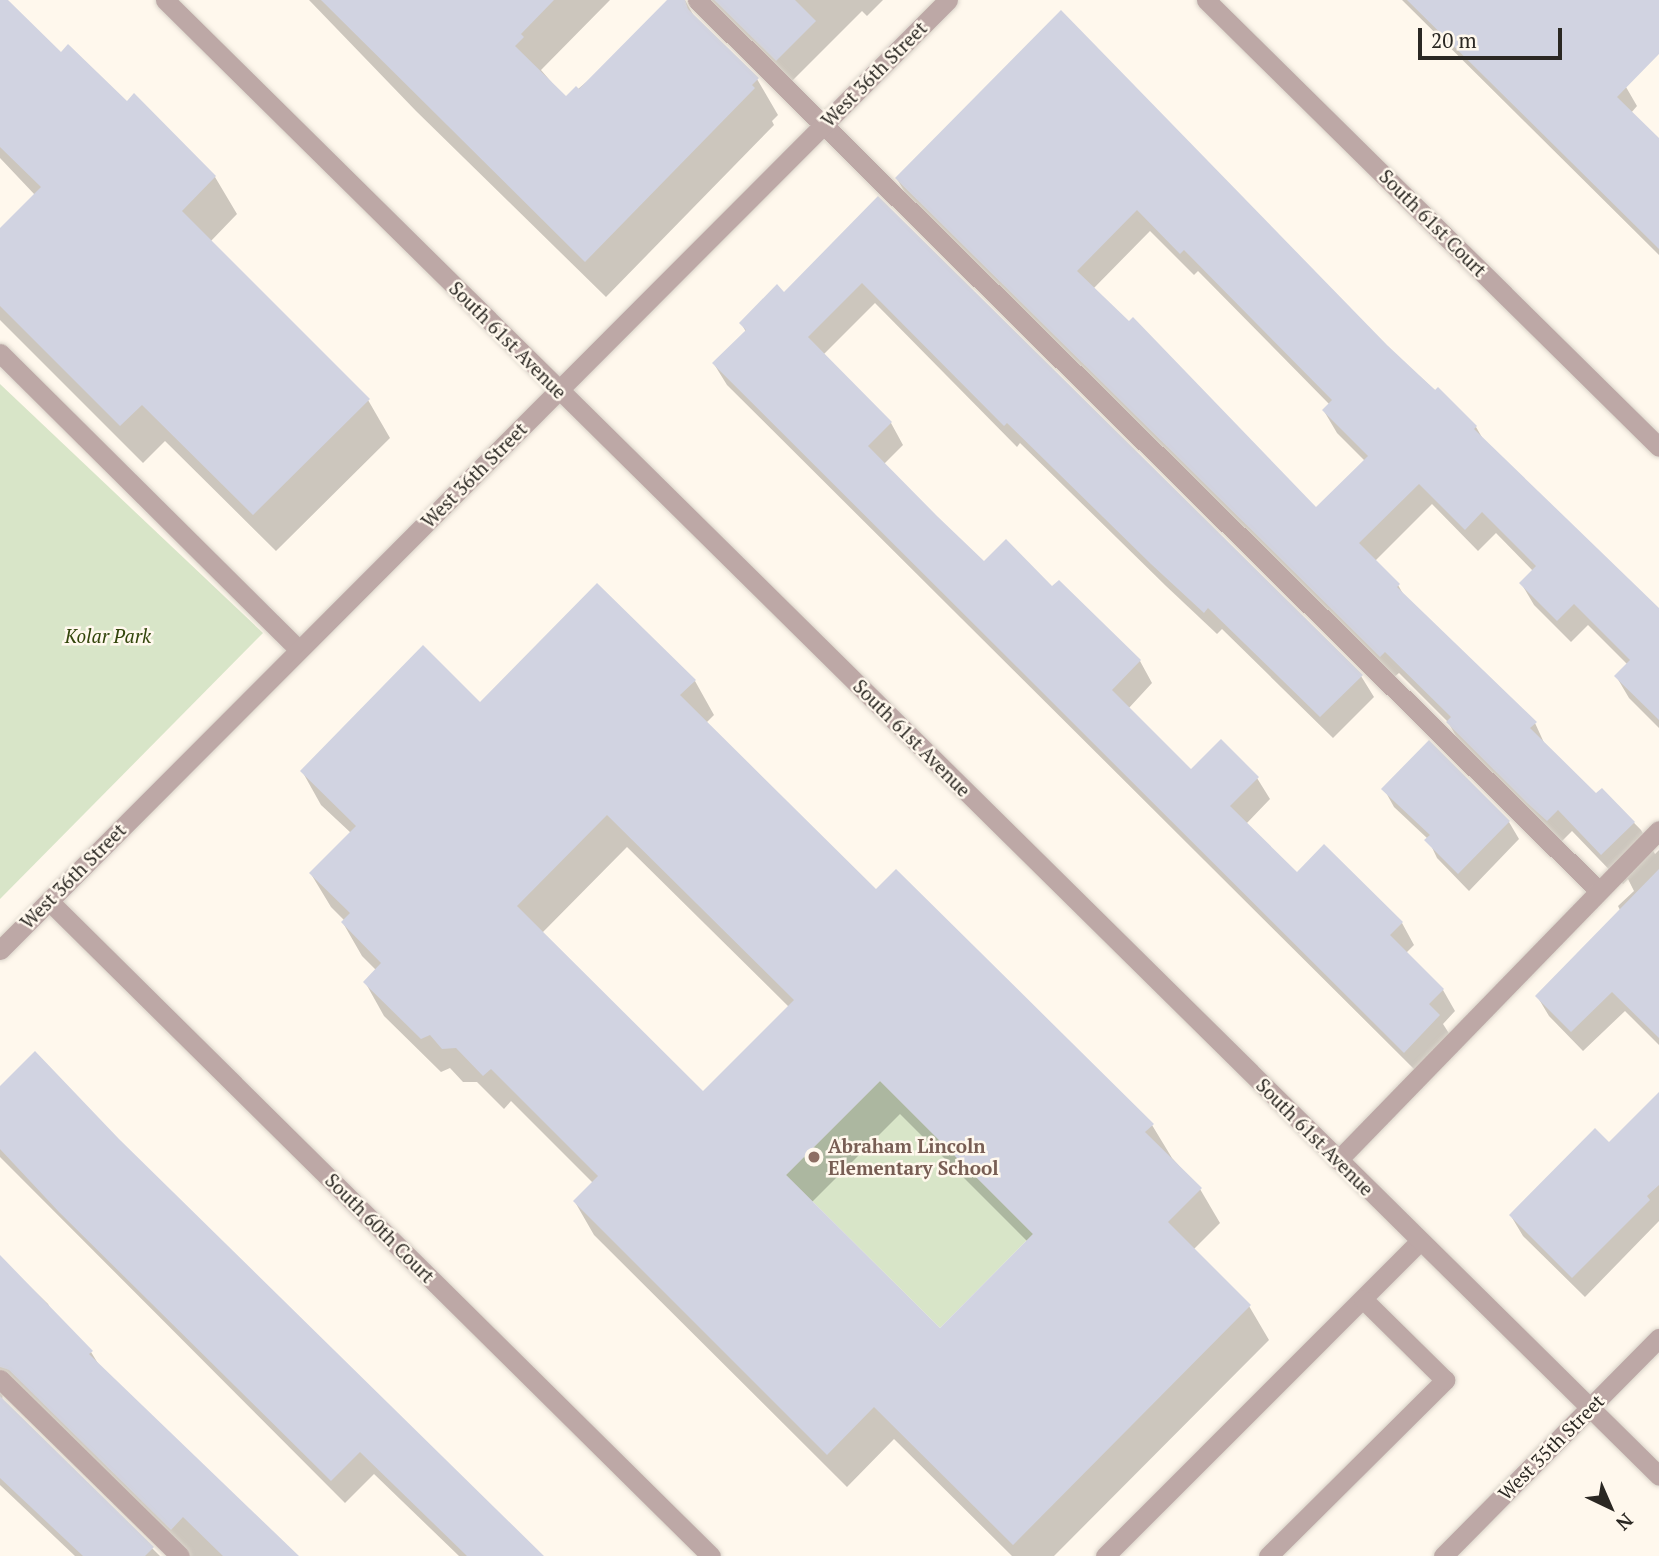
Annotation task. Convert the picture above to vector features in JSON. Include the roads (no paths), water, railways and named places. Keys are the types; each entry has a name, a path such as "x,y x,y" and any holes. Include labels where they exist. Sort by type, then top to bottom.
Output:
{"street":[{"name":"South 61st Avenue","path":"165,0 1659,1476"},
{"path":"697,0 1598,890"},
{"name":"West 36th Street","path":"0,950 948,0"},
{"name":"South 61st Court","path":"1206,0 1659,447"},
{"path":"0,353 299,650"},
{"path":"1338,1160 1659,830"},
{"name":"South 60th Court","path":"49,901 711,1556"},
{"path":"1105,1556 1420,1241"},
{"path":"1268,1556 1446,1380 1363,1299"},
{"name":"West 35th Street","path":"1443,1556 1659,1338"},
{"path":"0,1380 180,1556"}],"place":[{"name":"Abraham Lincoln Elementary School","path":"814,1157"}],"park label":[{"name":"Kolar Park","path":"108,636"}]}
